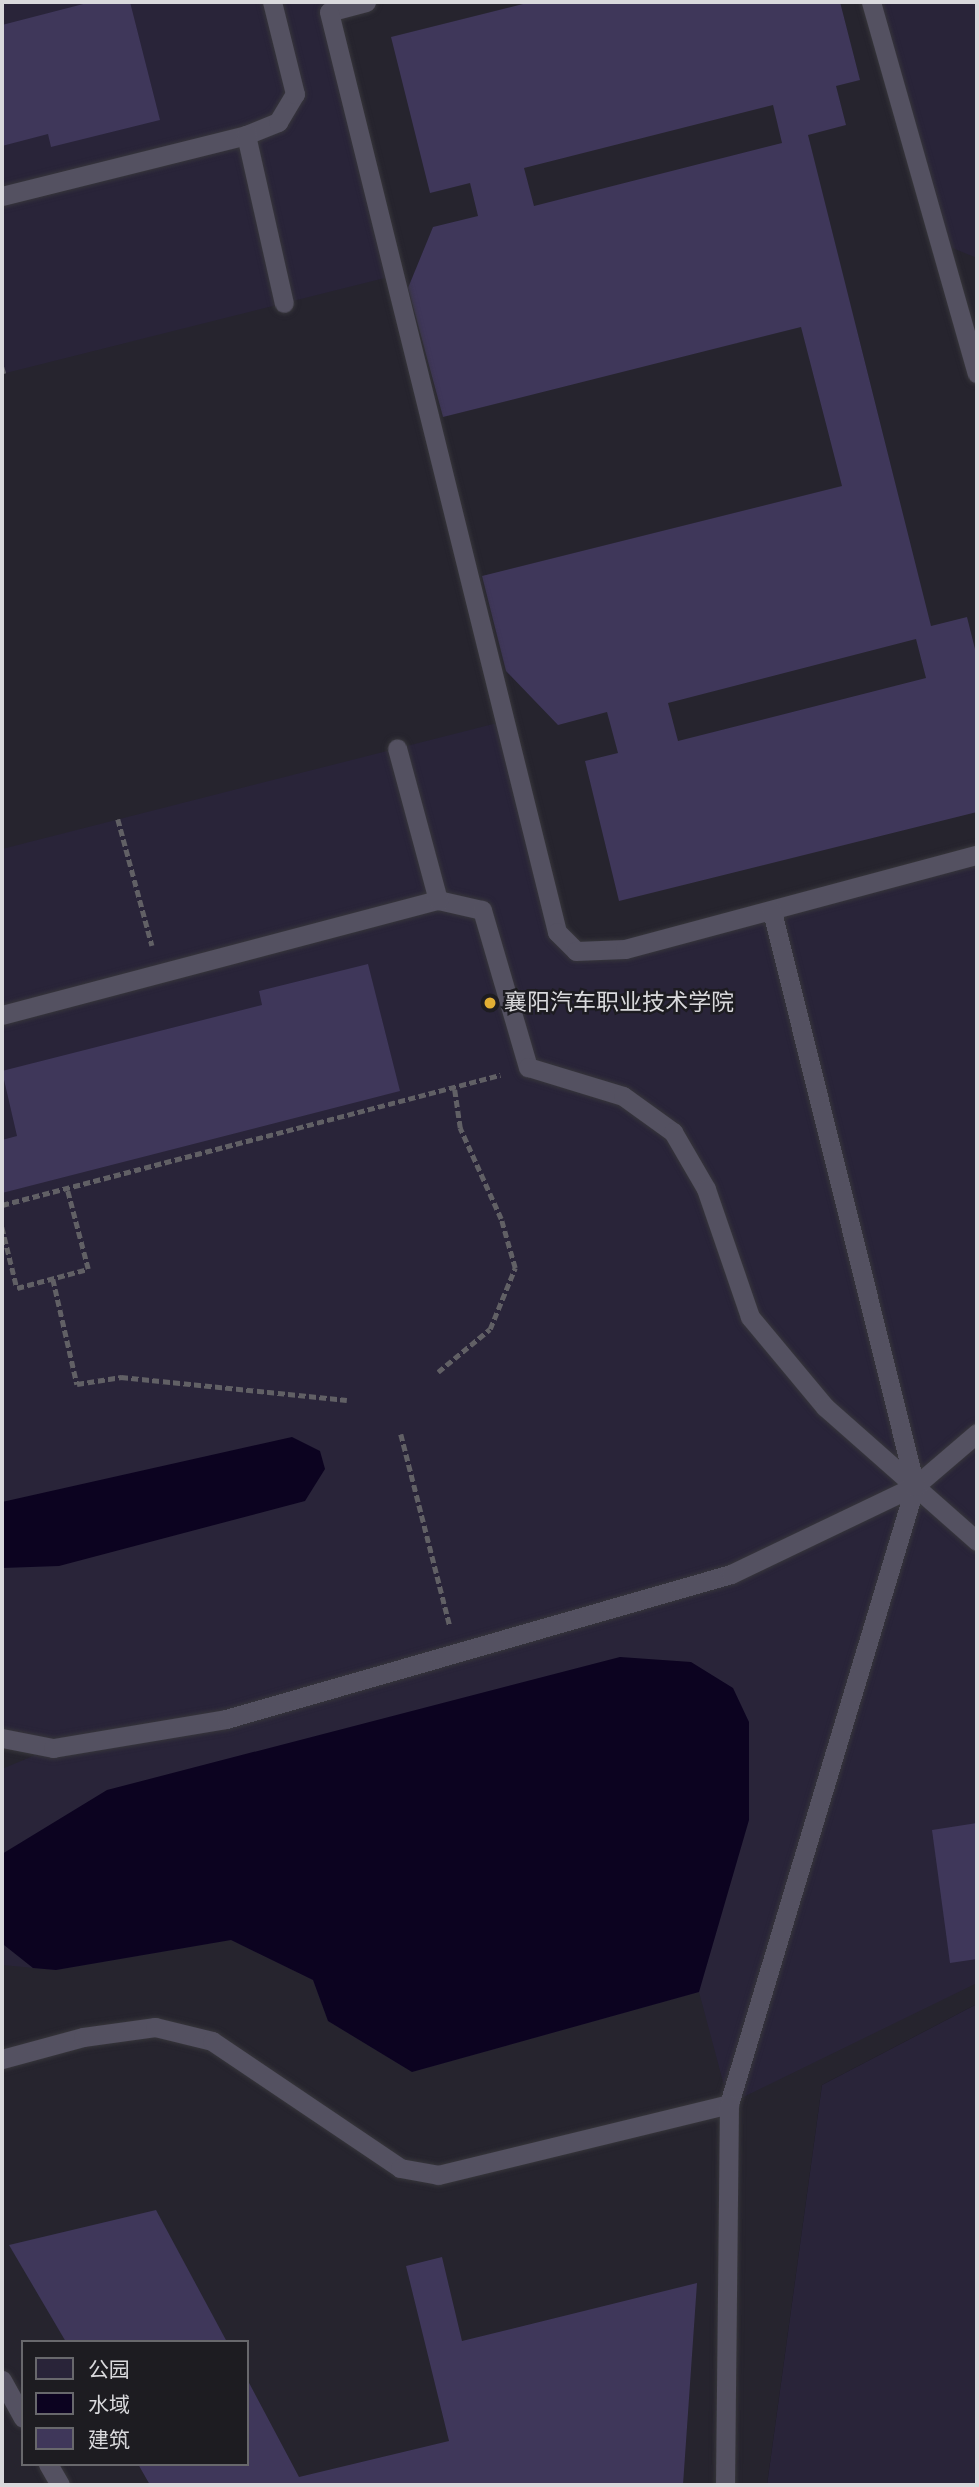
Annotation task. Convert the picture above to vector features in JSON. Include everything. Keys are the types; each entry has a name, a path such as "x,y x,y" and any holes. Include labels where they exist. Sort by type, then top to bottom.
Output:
{"lane":[{"path":"2,196 246,135 278,122 295,94 272,2"},
{"path":"366,2 329,12 557,932 576,951 625,949 977,855"},
{"path":"872,2 977,373"},
{"path":"246,135 284,303"},
{"path":"397,748 438,900"},
{"path":"2,1015 438,900 482,910 528,1067 623,1096 673,1132 706,1189 750,1317 825,1407 977,1541"},
{"path":"724,2485 729,2104 915,1486 772,911"},
{"path":"2,1738 53,1748 226,1719 731,1574 915,1486 977,1433"},
{"path":"2,2059 83,2036 155,2027 212,2041 400,2168 438,2175 729,2104"},
{"path":"2,2380 21,2414"},
{"path":"49,2466 60,2485"}],"path":[{"path":"2,367 4,374"},
{"path":"118,819 160,973"},
{"path":"2,1205 528,1067"},
{"path":"438,1372 490,1329 515,1268 501,1219 460,1128 454,1087"},
{"path":"2,1227 4,1248 17,1287 89,1269 67,1189"},
{"path":"53,1279 77,1384 121,1377 347,1400"},
{"path":"401,1434 457,1653"}],"shaded area":[{"name":"襄阳汽车职业技术学院","path":"2,2 977,2 977,2004 822,2085 767,2485 2,2485"}],"green space":[{"path":"2,2 366,2 330,12 393,276 2,374"},
{"path":"871,2 977,2 977,258 940,243"},
{"path":"505,721 557,932 576,951 977,855 977,1983 729,2104 699,1992 412,2072 328,2021 313,1980 231,1940 56,1970 2,1965 2,1769 52,1748 2,1738 2,849"},
{"path":"977,2004 977,2485 767,2485 822,2085"}],"water":[{"path":"292,1437 320,1451 325,1469 305,1501 59,1566 2,1568 2,1502"},
{"path":"620,1657 691,1662 733,1688 749,1722 749,1820 699,1992 412,2072 328,2021 313,1980 231,1940 56,1970 33,1968 4,1945 2,1854 107,1790"}],"building":[{"path":"91,2 130,2 160,120 51,147 48,134 2,146 2,25"},
{"path":"531,2 840,2 860,80 836,86 846,125 808,135 931,626 967,617 977,657 977,812 619,901 585,761 618,753 607,712 558,725 506,671 482,576 842,486 801,327 443,417 408,288 433,227 478,216 470,183 430,193 391,37","holes":["773,105 782,143 534,206 524,168","916,639 926,678 678,741 668,703"]},
{"path":"368,964 400,1091 2,1193 2,1140 17,1136 2,1071 262,1005 259,991"},
{"path":"977,1823 977,1959 950,1963 932,1830"},
{"path":"156,2210 226,2340 65,2340 9,2245"},
{"path":"442,2257 462,2341 697,2283 683,2485 150,2485 139,2466 248,2466 248,2381 299,2477 449,2441 406,2266"}],"place":[{"name":"襄阳汽车职业技术学院","path":"490,1003"}]}
